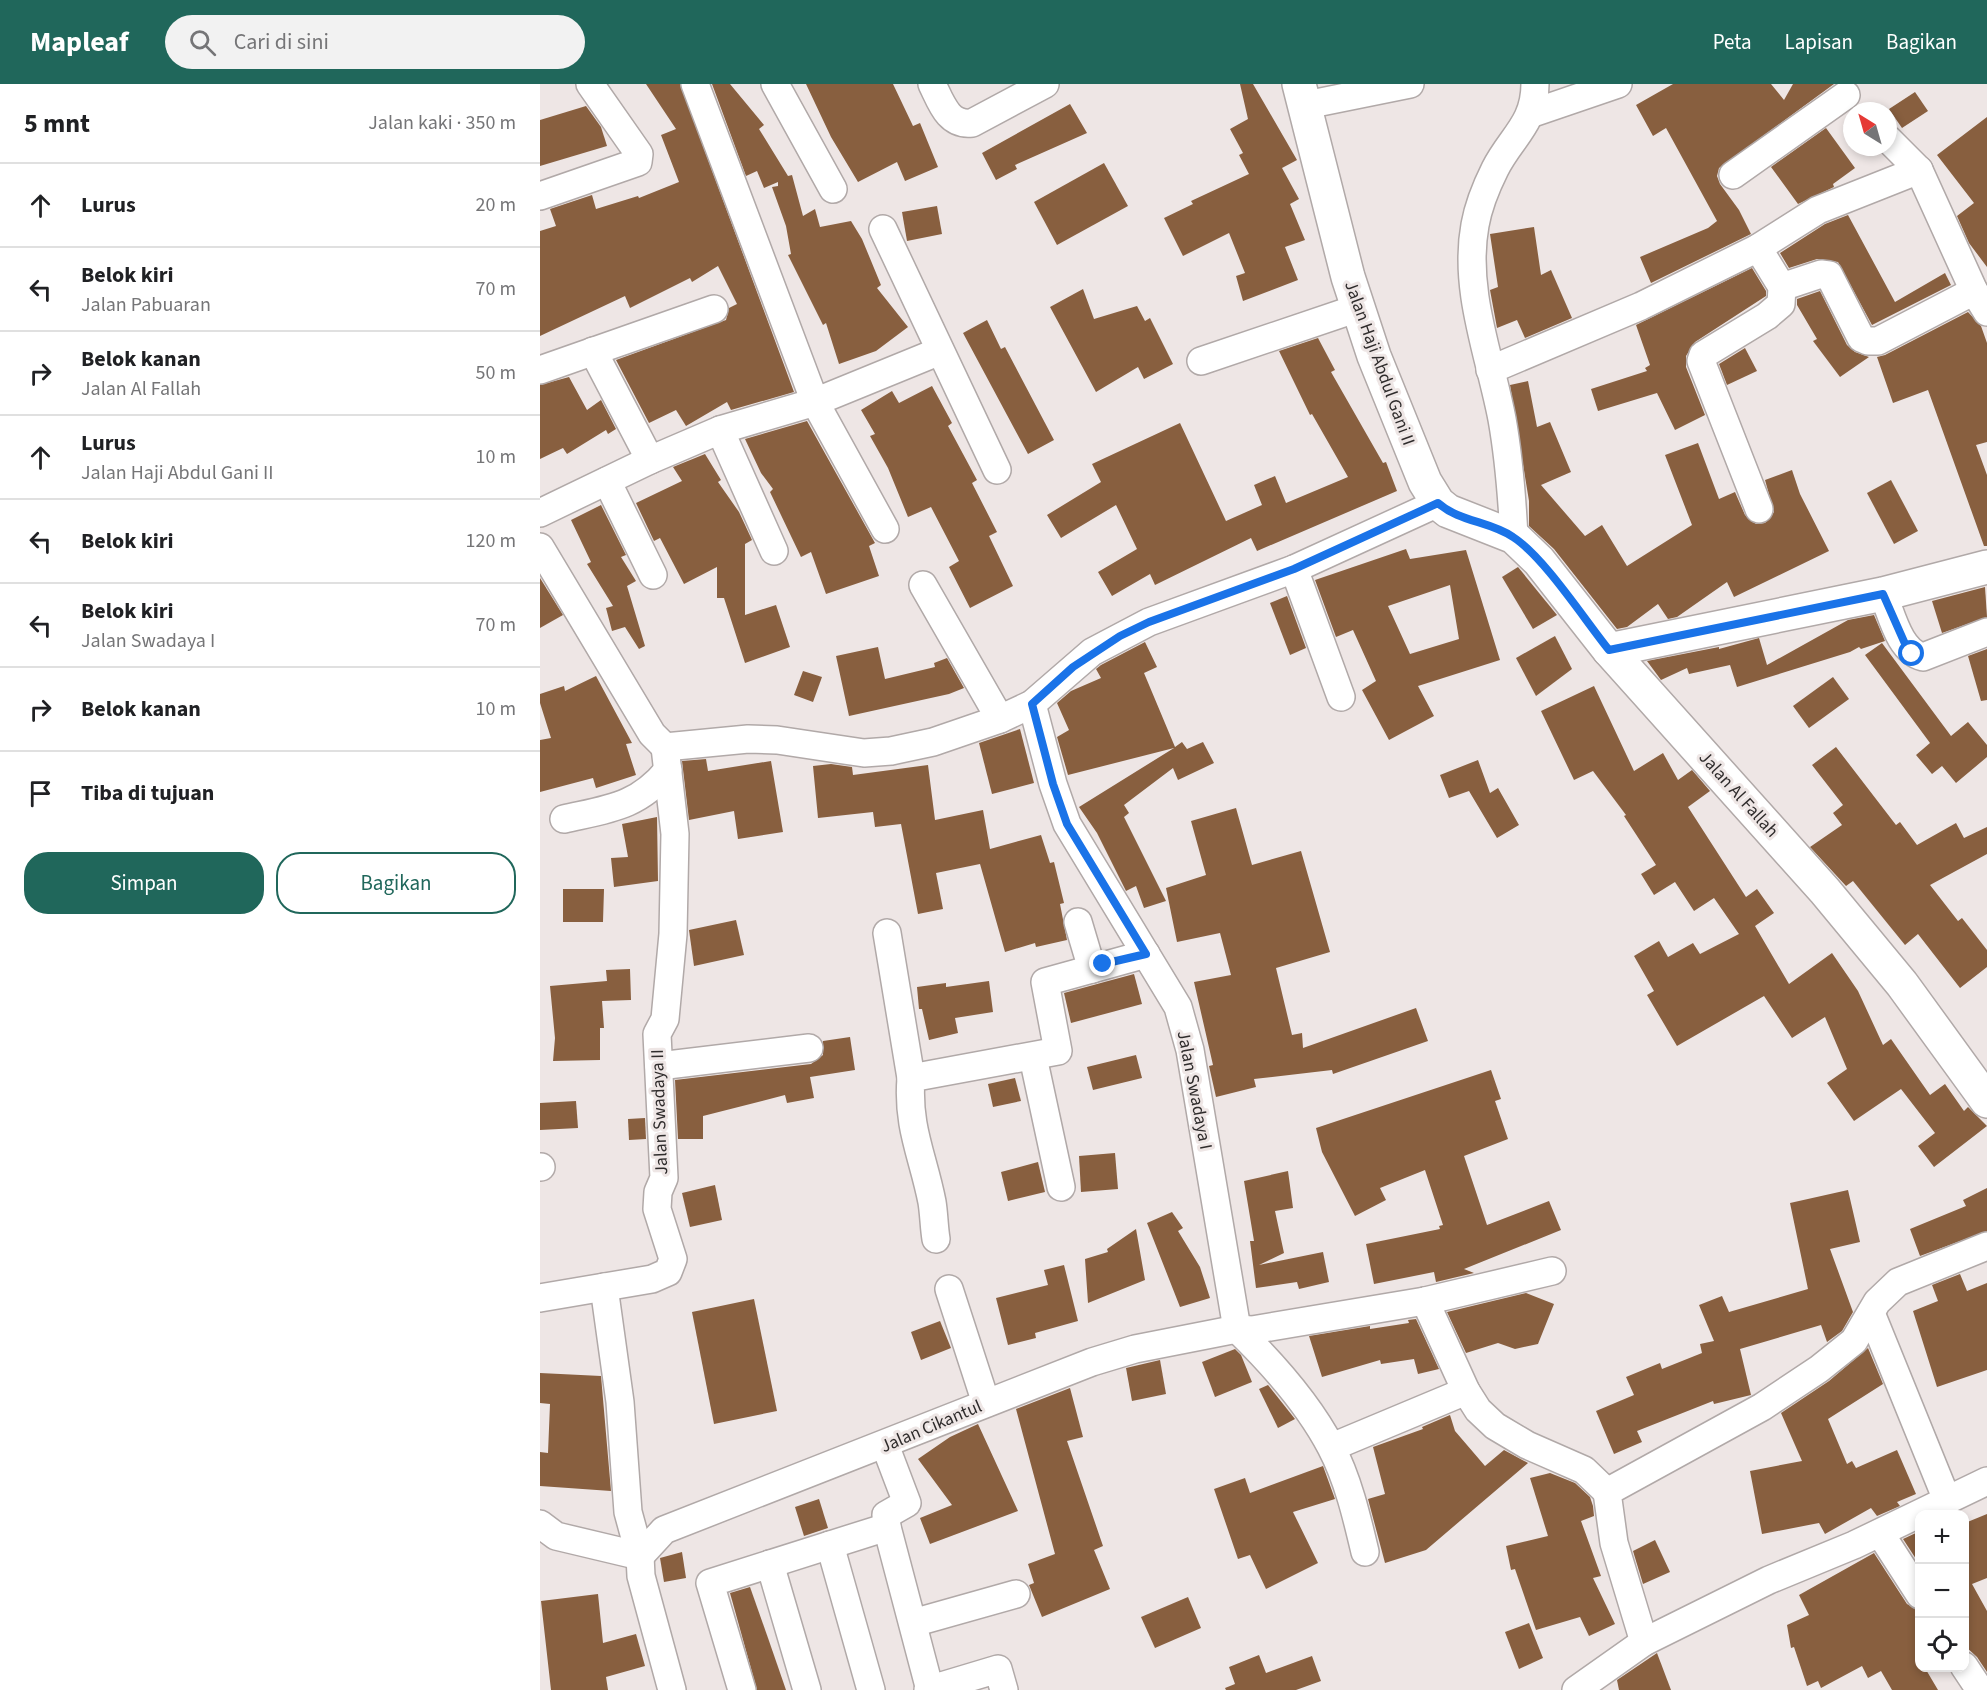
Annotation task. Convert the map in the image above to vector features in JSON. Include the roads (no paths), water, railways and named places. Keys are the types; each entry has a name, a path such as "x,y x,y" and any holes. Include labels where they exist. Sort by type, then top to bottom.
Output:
{"street":[{"path":"540,196 638,162 639,154 590,84"},
{"path":"695,84 815,402 885,530"},
{"path":"775,84 833,189"},
{"path":"932,84 950,117 964,124 972,123 1044,84"},
{"path":"1309,96 1351,96 1410,84"},
{"path":"1506,533 1502,418 1490,370 1472,271 1475,224 1495,169 1535,103 1534,84"},
{"path":"1530,114 1618,84"},
{"name":"Jalan Haji Abdul Gani II","path":"1309,96 1348,277 1378,367 1425,482 1451,510"},
{"path":"1734,175 1848,97"},
{"path":"1782,287 1821,274 1829,274 1861,338 1873,342 1981,301 1920,170 1897,148"},
{"path":"1490,370 1641,306 1758,248 1818,210 1920,170"},
{"path":"883,229 997,470"},
{"path":"1758,248 1782,287 1781,304 1767,316 1703,355 1701,361 1759,509"},
{"path":"1201,361 1358,308"},
{"path":"540,370 714,309"},
{"path":"593,351 650,460"},
{"path":"540,513 650,460 720,430 815,402 940,351"},
{"path":"720,430 774,551"},
{"path":"607,482 653,575"},
{"path":"667,758 748,739 777,740 847,751 891,751 933,742 1000,719 1032,704 1073,667 1120,636 1149,622 1451,510"},
{"name":"Jalan Al Fallah","path":"1451,510 1506,533 1539,561 1609,650 1826,891 1902,984 1987,1101"},
{"path":"540,547 667,758"},
{"path":"1294,569 1341,697"},
{"path":"1609,650 1986,571"},
{"path":"923,585 1000,719"},
{"path":"1883,594 1906,646 1916,655 1923,657 1987,632"},
{"name":"Jalan Swadaya I","path":"1032,704 1053,784 1067,824 1178,1007 1190,1050 1237,1329"},
{"path":"564,819 597,813 638,799 654,787 667,758"},
{"name":"Jalan Swadaya II","path":"540,1298 652,1279 668,1272 673,1259 657,1209 658,1192 664,1178 657,1034 665,1019 673,934 675,834 667,758"},
{"path":"1078,922 1092,969"},
{"path":"887,933 911,1078 909,1100 914,1139 932,1201 936,1239"},
{"path":"911,1078 1059,1051 1044,982 1146,954"},
{"path":"659,1066 809,1048"},
{"path":"1033,1057 1061,1187"},
{"path":"1607,1492 1762,1407 1819,1369 1854,1341 1881,1298 1898,1282 1987,1246"},
{"name":"Jalan Cikantul","path":"640,1556 664,1530 885,1445 986,1402 1135,1349 1237,1329 1252,1330 1425,1300 1552,1271"},
{"path":"603,1287 620,1402 628,1512 640,1556 641,1575 672,1690"},
{"path":"949,1289 986,1402"},
{"path":"1425,1300 1466,1390 1478,1410 1495,1426 1527,1445 1584,1470 1607,1492 1614,1543 1644,1642"},
{"path":"1871,1313 1947,1500"},
{"path":"1237,1329 1278,1369 1332,1447 1356,1514 1365,1552"},
{"path":"1332,1447 1466,1390"},
{"path":"885,1445 907,1503 886,1515 887,1527 914,1623 929,1690 998,1670 1004,1690"},
{"path":"1576,1690 1644,1642 1769,1580 1880,1533 1987,1481"},
{"path":"540,1524 556,1536 640,1556"},
{"path":"742,1690 710,1583 887,1527"},
{"path":"1880,1533 1915,1587"},
{"path":"830,1545 871,1690"},
{"path":"770,1564 807,1690"},
{"path":"914,1623 1016,1594"},
{"path":"1969,1672 1980,1690"}]}
